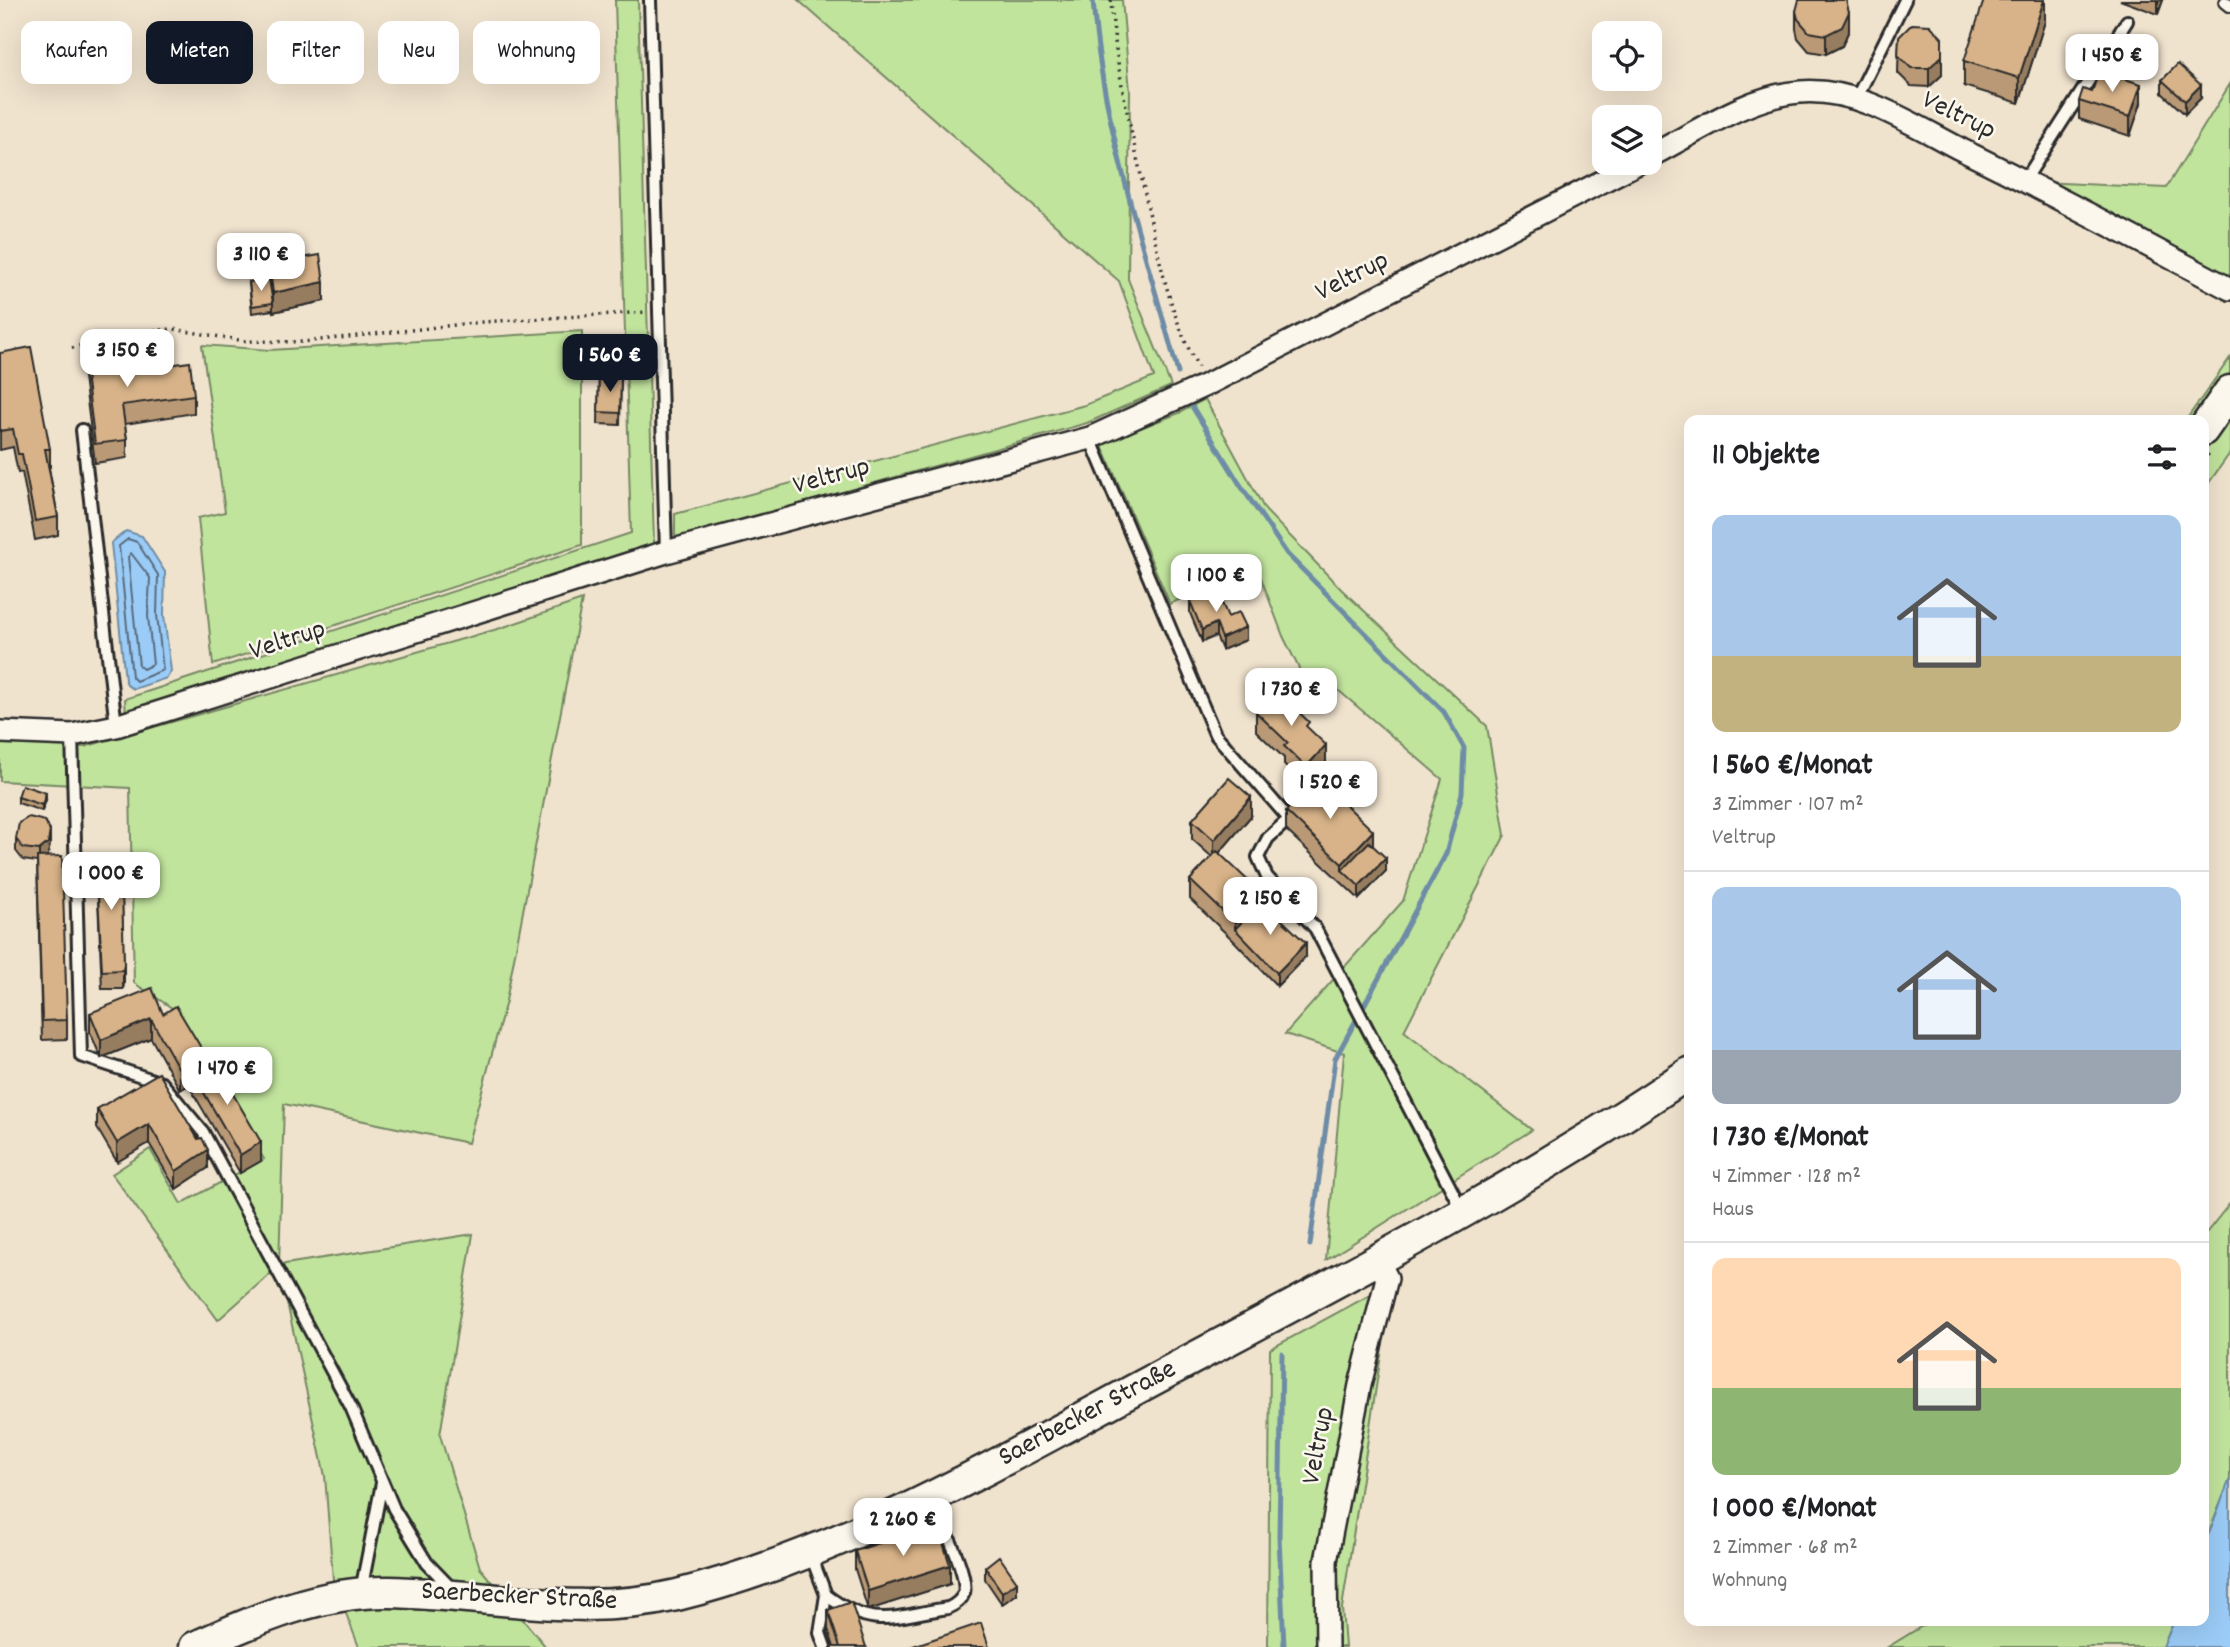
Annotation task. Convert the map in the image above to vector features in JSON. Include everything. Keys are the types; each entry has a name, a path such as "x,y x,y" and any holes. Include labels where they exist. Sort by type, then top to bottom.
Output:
{"main road":[{"path":"2209,421 2230,391"},
{"name":"Saerbecker Straße","path":"195,1647 288,1608 328,1597 389,1592 550,1605 644,1602 725,1581 810,1550 930,1498 1378,1261 1684,1076"}],"street":[{"name":"Veltrup","path":"1662,150 1753,104 1777,95 1828,92 1856,99 2025,180 2230,289"},
{"name":"Veltrup","path":"0,733 72,735 116,726 666,552 1090,438 1208,384 1615,175"},
{"name":"Veltrup","path":"1327,1647 1326,1561 1360,1385 1387,1278 1378,1261"}],"lane":[{"path":"650,0 666,552"},
{"path":"1856,99 1905,0"},
{"path":"2025,180 2127,21"},
{"path":"82,430 116,726"},
{"path":"1090,438 1215,734 1289,819 1268,838 1258,857 1267,877 1315,928 1462,1212"},
{"path":"72,735 82,1056 162,1083 203,1132 351,1407 394,1509 427,1563 460,1597"},
{"path":"360,1594 382,1481"},
{"path":"826,1595 846,1610 875,1619 948,1608 958,1603 964,1593 962,1580 952,1545 930,1498"},
{"path":"810,1550 826,1595 820,1633 825,1647"}],"path":[{"path":"1111,0 1120,75 1158,249 1174,310 1194,360 1208,384"},
{"path":"72,348 140,331 173,329 245,341 303,342 482,321 659,311"}],"green space":[{"path":"615,0 638,0 654,543 126,715 125,699 631,533"},
{"path":"798,0 1122,0 1130,91 1128,279 1171,386 1087,423 675,539 675,514 1085,405 1154,377 1119,281"},
{"path":"2230,84 2230,288 2041,182 2166,188"},
{"path":"582,331 582,545 213,665 198,518 225,512 202,345 270,350"},
{"path":"2230,358 2230,453 2209,483 2209,415 2190,415"},
{"path":"1205,399 1265,510 1341,589 1487,726 1505,835 1404,1031 1532,1130 1326,1260 1344,1053 1285,1034 1403,901 1442,779 1338,690 1317,705 1283,636 1256,565 1170,604 1101,443 1179,413"},
{"path":"582,600 506,1001 468,1143 284,1104 279,1265 473,1234 440,1435 480,1568 546,1647 359,1647 333,1580 325,1476 279,1266 218,1320 112,1174 150,1149 181,1204 264,1159 178,1012 134,983 130,788 0,781 0,740 84,747 501,628"},
{"path":"2230,1203 2230,1479 2209,1533 2209,1229"},
{"path":"1392,1283 1342,1608 1345,1647 1268,1647 1270,1349"},
{"path":"1922,1626 2172,1626 2163,1647 1888,1647"}],"water":[{"path":"126,531 142,536 165,572 164,615 171,671 167,678 134,689 128,686 125,680 111,543"},
{"path":"2230,1479 2230,1647 2163,1647 2172,1626 2209,1626 2209,1533"}],"building":[{"path":"1799,0 1846,0 1849,12 1842,27 1826,35 1809,32 1798,19 1796,11"},
{"path":"1984,0 2044,0 2019,78 1964,61"},
{"path":"1912,24 1930,25 1942,38 1942,56 1929,68 1911,68 1898,55 1899,37"},
{"path":"2178,64 2201,85 2185,101 2162,80"},
{"path":"2099,71 2141,84 2130,117 2079,101 2083,89 2092,92"},
{"path":"295,246 296,259 320,255 324,282 273,293 267,250"},
{"path":"269,279 273,303 252,306 249,282"},
{"path":"123,346 126,371 190,362 194,395 122,405 127,440 95,444 83,351"},
{"path":"31,347 50,449 45,449 58,517 35,521 22,454 18,454 13,429 0,431 0,353"},
{"path":"599,375 621,375 620,413 598,412"},
{"path":"1216,589 1228,617 1239,612 1246,627 1222,638 1216,623 1202,630 1190,601"},
{"path":"1276,690 1309,722 1306,726 1326,745 1306,767 1284,746 1288,743 1256,712"},
{"path":"1229,778 1251,797 1214,840 1192,820"},
{"path":"1318,778 1373,831 1342,864 1286,811"},
{"path":"22,785 46,793 42,805 18,797"},
{"path":"29,817 45,821 50,831 48,843 39,850 23,848 16,839 19,823"},
{"path":"1369,842 1386,858 1359,886 1342,870"},
{"path":"1217,851 1262,894 1235,923 1190,880"},
{"path":"96,855 121,855 123,970 102,971"},
{"path":"62,856 67,1020 42,1021 37,857"},
{"path":"1262,901 1306,943 1277,973 1235,929"},
{"path":"152,988 163,1014 176,1006 206,1056 180,1071 151,1019 101,1040 90,1013"},
{"path":"213,1060 261,1142 240,1155 192,1072"},
{"path":"159,1073 198,1139 202,1138 208,1150 176,1171 149,1124 117,1143 97,1109"},
{"path":"937,1524 950,1565 868,1591 855,1551"},
{"path":"999,1556 1017,1582 1002,1592 985,1567"},
{"path":"851,1602 866,1647 840,1647 828,1610"},
{"path":"981,1623 989,1647 910,1647"}],"waterway":[{"path":"1093,0 1105,95 1115,141 1178,373"},
{"path":"1193,408 1287,554 1444,712 1464,748 1462,793 1446,854 1335,1059 1310,1245"},
{"path":"1282,1353 1279,1537 1284,1647"}]}
